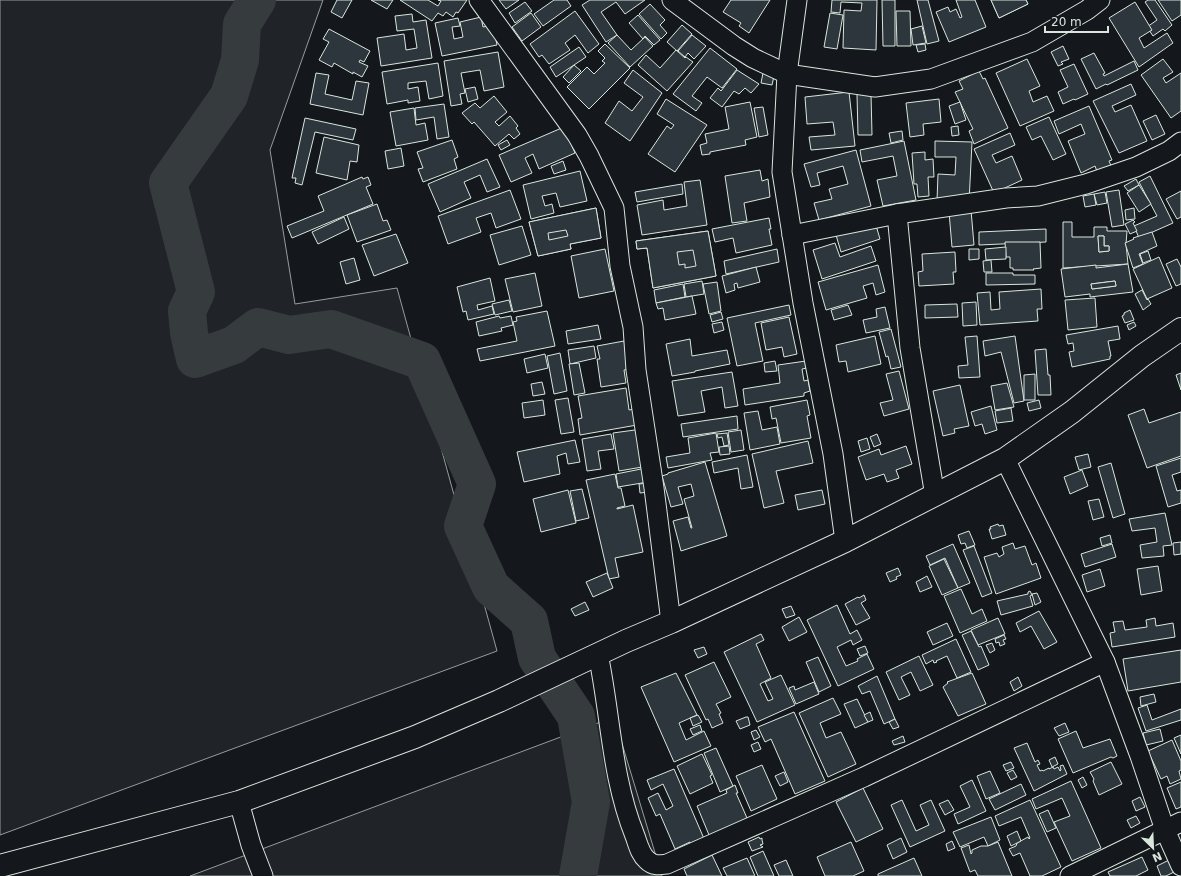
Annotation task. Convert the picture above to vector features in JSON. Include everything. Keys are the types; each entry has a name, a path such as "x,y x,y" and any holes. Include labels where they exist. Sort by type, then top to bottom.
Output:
{"street":[{"path":"479,0 577,135 589,156 614,208 620,266 633,327 636,370 654,488 671,622"},
{"path":"672,0 734,46 753,58 787,74 875,87 931,79 1032,42 1087,10 1100,0"},
{"path":"797,0 787,74 782,172 803,303 833,454 846,541"},
{"path":"792,235 897,214 1006,198 1038,196 1086,184 1136,167 1169,151 1181,142"},
{"path":"897,214 910,348 934,496"},
{"path":"0,866 239,802 415,737 499,701 626,641 671,622 846,541 1005,459 1072,412 1142,356 1181,329"},
{"path":"1005,459 1105,662 1173,826 1181,866"},
{"path":"598,654 605,686 610,735 620,791 628,819 641,852 649,862 657,865 667,864 864,778 1105,662"},
{"path":"239,802 251,845 263,876"},
{"path":"1070,876 1173,826"}],"shaded area":[{"path":"0,0 323,0 270,150 295,304 397,288 497,651 0,835"},
{"path":"614,717 662,876 190,876"}],"building":[{"path":"337,0 352,0 342,18 331,12"},
{"path":"371,0 393,0 387,9"},
{"path":"400,0 428,0 438,6 441,1 438,0 467,0 458,13 456,12 453,17 446,12 443,16 438,13 432,21"},
{"path":"499,0 519,0 506,9"},
{"path":"554,0 567,0 571,6 543,26 534,14"},
{"path":"590,0 645,0 625,14 616,2 601,12 617,35 606,42 582,5"},
{"path":"731,0 770,0 749,33 739,26 741,23 723,12"},
{"path":"832,0 877,0 876,50 843,48 844,10 861,11 862,3 841,2 840,13 831,12"},
{"path":"882,0 895,0 895,46 883,46"},
{"path":"917,0 928,0 939,41 927,44"},
{"path":"956,0 975,0 986,27 949,42 936,12 948,7 950,12 956,9 960,18 962,17"},
{"path":"991,0 1026,0 1028,4 999,18"},
{"path":"991,0 1026,0 1028,4 999,18"},
{"path":"1148,0 1155,0 1172,25 1165,31 1163,29 1153,36 1147,27 1157,20 1145,2"},
{"path":"1158,0 1181,0 1181,15 1172,21"},
{"path":"525,2 532,11 515,23 509,13"},
{"path":"1135,2 1152,30 1139,38 1144,48 1167,33 1173,43 1139,67 1109,18"},
{"path":"650,4 665,20 660,25 667,33 661,39 639,14"},
{"path":"575,11 599,44 588,53 575,35 565,43 570,50 549,64 542,55 539,57 530,44"},
{"path":"896,11 910,11 911,46 897,46"},
{"path":"531,13 541,27 522,41 512,27"},
{"path":"830,13 843,15 837,49 824,47"},
{"path":"412,14 413,22 426,20 432,58 381,66 377,38 404,34 406,50 417,48 414,29 397,31 395,16"},
{"path":"638,15 660,40 654,45 645,36 643,39 629,23"},
{"path":"481,17 483,27 493,25 497,45 442,56 435,23 458,18 460,26 452,27 454,39 463,37 460,22"},
{"path":"682,25 692,34 677,51 667,42"},
{"path":"922,26 926,43 913,45 911,29"},
{"path":"329,29 370,51 364,62 360,60 359,62 368,66 362,77 353,72 353,74 334,63 332,67 319,60 329,42 323,39"},
{"path":"617,35 631,50 645,37 653,46 630,67 608,43"},
{"path":"692,35 706,46 694,59 688,53 685,57 678,51"},
{"path":"605,44 630,68 589,109 567,87 587,67 594,74 605,63 602,61 605,58 598,51"},
{"path":"925,44 926,50 918,52 916,45"},
{"path":"1063,46 1069,59 1061,62 1063,64 1058,66 1051,52"},
{"path":"579,47 586,57 556,77 550,67"},
{"path":"710,48 737,69 722,88 707,77 692,96 702,103 696,111 673,94"},
{"path":"676,50 685,58 686,57 693,62 667,91 638,65 646,55 660,68"},
{"path":"498,52 504,87 484,91 480,70 461,73 465,93 460,94 462,104 451,106 444,61"},
{"path":"1094,53 1105,73 1103,74 1104,76 1134,61 1138,70 1096,89 1081,59"},
{"path":"1027,59 1040,86 1029,91 1033,102 1047,96 1054,111 1020,126 996,73"},
{"path":"1163,59 1173,72 1163,78 1166,83 1181,73 1181,111 1171,118 1141,75"},
{"path":"438,63 443,96 429,99 426,81 408,83 408,89 418,87 420,101 408,103 408,100 387,104 382,72"},
{"path":"1074,64 1088,94 1063,104 1058,92 1068,87 1060,70"},
{"path":"574,65 581,71 569,83 563,77"},
{"path":"633,70 662,93 630,141 605,123 619,101 632,111 643,97 624,83"},
{"path":"737,70 759,84 751,93 745,88 739,94 734,91 722,107 710,98 718,88 721,91"},
{"path":"979,71 983,79 985,78 1008,128 974,144 969,131 973,129 955,92 963,89 959,81"},
{"path":"316,73 329,75 325,94 352,100 356,81 369,83 363,115 310,104"},
{"path":"763,73 774,76 772,85 761,83"},
{"path":"1131,84 1136,95 1112,106 1115,112 1131,105 1147,141 1119,153 1093,101"},
{"path":"475,87 478,99 468,102 465,89"},
{"path":"849,92 855,146 811,150 809,137 835,135 833,122 807,124 805,97"},
{"path":"857,94 871,94 872,135 858,135"},
{"path":"494,96 507,112 495,122 499,126 510,116 518,126 516,128 520,134 514,139 509,134 495,146 474,122 472,124 462,113 475,103 480,108"},
{"path":"666,99 707,125 675,172 648,154 667,126 671,129 674,125 657,114"},
{"path":"939,99 941,122 923,124 924,135 910,137 906,103"},
{"path":"750,102 757,137 745,140 746,145 702,155 700,145 707,143 705,134 729,129 725,107"},
{"path":"960,102 966,120 955,124 949,106"},
{"path":"444,104 449,137 437,139 434,117 416,120 415,108"},
{"path":"1089,106 1112,160 1109,161 1112,168 1098,174 1095,166 1081,173 1068,141 1085,134 1081,124 1059,134 1054,121"},
{"path":"763,107 768,135 759,137 754,108"},
{"path":"414,108 416,125 425,123 428,140 396,146 390,112"},
{"path":"1156,115 1165,134 1152,140 1143,121"},
{"path":"1049,117 1066,154 1053,160 1041,136 1032,140 1026,127"},
{"path":"305,118 356,129 353,140 315,132 302,185 295,183 296,178 292,178"},
{"path":"958,126 959,135 952,136 951,127"},
{"path":"564,127 575,153 539,169 533,154 525,158 532,173 511,182 499,155"},
{"path":"902,131 903,140 891,143 889,133"},
{"path":"1010,133 1015,145 992,155 996,163 1012,156 1022,180 994,193 974,149"},
{"path":"324,137 359,145 357,162 350,161 347,180 316,173"},
{"path":"452,140 458,157 454,159 457,169 423,182 418,169 423,168 417,152"},
{"path":"507,140 510,145 501,150 498,145"},
{"path":"904,141 916,200 883,206 877,180 897,176 893,156 862,162 860,150"},
{"path":"935,141 972,142 969,202 937,201 938,174 955,175 956,157 935,157"},
{"path":"401,148 404,166 388,169 385,151"},
{"path":"856,150 871,206 819,220 814,203 832,199 829,189 848,184 843,166 817,173 820,185 811,187 804,164"},
{"path":"925,152 925,160 933,159 934,177 928,177 929,196 918,197 917,184 914,184 912,153"},
{"path":"487,159 500,187 487,192 480,175 464,182 471,198 440,212 428,184"},
{"path":"563,161 566,170 554,174 551,166"},
{"path":"760,170 762,181 768,179 770,197 744,203 747,221 732,223 725,176"},
{"path":"580,171 587,201 560,207 556,193 542,196 545,206 552,204 554,213 531,219 523,185"},
{"path":"1150,176 1173,223 1139,238 1134,226 1157,216 1139,182"},
{"path":"362,177 363,179 368,177 371,185 366,187 373,204 292,238 287,226 324,211 318,196"},
{"path":"1136,179 1139,185 1128,191 1124,186"},
{"path":"700,180 707,225 642,235 637,205 663,200 664,210 687,206 684,182"},
{"path":"682,184 683,194 637,202 635,192"},
{"path":"1139,185 1151,204 1139,212 1127,193"},
{"path":"510,190 521,219 496,228 491,213 476,218 481,232 448,244 438,216"},
{"path":"1119,190 1124,225 1112,227 1106,192"},
{"path":"1181,191 1181,217 1177,219 1166,199"},
{"path":"1105,192 1107,203 1097,205 1094,194"},
{"path":"1094,194 1096,205 1085,207 1083,196"},
{"path":"377,204 383,221 387,220 391,230 357,242 347,215"},
{"path":"596,208 601,238 570,244 571,249 538,256 529,222","holes":["566,230 568,236 549,240 548,233"]},
{"path":"596,208 601,238 570,244 571,249 538,256 529,222"},
{"path":"1134,208 1135,219 1126,220 1125,210"},
{"path":"971,210 974,245 952,247 949,212"},
{"path":"344,217 349,229 318,244 312,232"},
{"path":"769,218 771,229 769,229 772,245 736,253 733,238 715,242 712,229"},
{"path":"1133,220 1137,231 1130,234 1125,224"},
{"path":"875,222 880,239 841,252 836,235"},
{"path":"1063,222 1072,222 1072,237 1094,237 1094,227 1107,227 1107,231 1127,231 1126,244 1128,264 1063,268","holes":["1098,236 1104,236 1104,246 1109,246 1109,251 1099,252"]},
{"path":"522,226 531,255 499,265 490,235"},
{"path":"1046,229 1046,242 979,245 979,232"},
{"path":"566,230 568,236 549,240 548,233"},
{"path":"708,231 716,276 653,288 647,248 637,249 636,241","holes":["693,250 696,266 685,268 685,264 679,265 677,252"]},
{"path":"708,231 716,276 653,288 647,248 637,249 636,241"},
{"path":"1152,232 1157,246 1139,254 1143,264 1133,268 1125,243 1134,239 1133,238"},
{"path":"396,234 408,263 374,276 362,245"},
{"path":"1098,236 1104,236 1104,246 1109,246 1109,251 1099,252"},
{"path":"1005,242 1040,242 1041,268 1033,269 1034,270 1013,270 1013,268 1010,268 1010,257 1006,257"},
{"path":"835,243 840,257 871,246 876,261 822,279 813,250"},
{"path":"1006,247 1006,259 986,260 985,249"},
{"path":"605,249 614,291 579,298 571,256"},
{"path":"777,249 779,262 726,274 724,261"},
{"path":"969,249 979,249 979,259 969,260"},
{"path":"693,250 696,266 685,268 685,264 679,265 677,252"},
{"path":"1148,251 1151,260 1143,263 1140,254"},
{"path":"955,252 956,272 953,272 954,284 919,286 918,272 923,271 922,254"},
{"path":"1159,257 1172,288 1147,299 1133,269"},
{"path":"354,258 360,280 346,284 340,262"},
{"path":"1177,259 1181,267 1181,284 1176,286 1166,264"},
{"path":"991,260 992,272 984,272 983,261"},
{"path":"1128,264 1133,292 1090,297 1090,294 1065,297 1061,269 1096,265 1096,268","holes":["1115,281 1116,286 1092,289 1091,284"]},
{"path":"878,265 885,292 876,295 873,283 863,286 867,298 826,310 818,282"},
{"path":"756,267 760,282 738,288 737,283 734,284 735,290 726,293 722,276"},
{"path":"535,273 542,306 513,312 505,279"},
{"path":"986,273 1035,275 1035,284 986,285"},
{"path":"490,278 495,301 477,305 478,310 492,306 494,314 468,320 466,311 463,312 457,287"},
{"path":"702,281 704,294 686,297 684,284"},
{"path":"1115,281 1116,286 1092,289 1091,284"},
{"path":"717,282 721,311 709,314 703,284"},
{"path":"683,284 685,297 656,303 654,290"},
{"path":"1041,289 1042,309 1037,309 1038,321 980,325 977,293 990,292 991,310 1000,309 999,292"},
{"path":"1142,290 1147,300 1148,299 1151,304 1143,310 1135,294"},
{"path":"692,296 696,314 665,320 663,308 658,309 656,303"},
{"path":"1095,298 1097,327 1068,330 1065,300"},
{"path":"509,300 512,311 495,315 492,304"},
{"path":"976,302 977,325 963,326 962,303"},
{"path":"957,304 958,317 925,318 925,305"},
{"path":"789,305 791,315 755,323 763,361 737,366 727,318"},
{"path":"848,305 852,315 834,320 831,310"},
{"path":"885,307 890,328 866,333 863,320 877,317 876,309"},
{"path":"1130,310 1134,320 1125,323 1122,316"},
{"path":"547,311 555,346 480,361 477,349 517,341 513,322 517,321 516,317"},
{"path":"721,312 723,319 712,322 710,315"},
{"path":"499,316 500,318 511,316 513,325 501,328 502,331 479,336 476,322"},
{"path":"789,317 797,354 784,357 782,347 766,350 761,323"},
{"path":"722,322 724,330 714,333 712,324"},
{"path":"1134,322 1136,326 1129,330 1127,325"},
{"path":"598,325 601,339 568,344 566,331"},
{"path":"1118,326 1120,339 1108,341 1111,356 1110,359 1072,367 1069,352 1074,351 1073,343 1068,344 1066,335"},
{"path":"891,329 901,367 891,369 879,332"},
{"path":"875,336 881,364 848,372 846,361 839,362 836,345"},
{"path":"977,336 980,377 959,378 958,366 968,365 965,337"},
{"path":"1015,336 1024,401 1014,403 1001,352 985,356 983,341"},
{"path":"690,339 692,356 727,350 730,364 672,376 666,344"},
{"path":"624,341 629,369 624,370 626,383 601,387 597,359 600,359 597,346"},
{"path":"594,346 596,358 570,364 568,350"},
{"path":"1046,349 1051,395 1038,395 1035,350"},
{"path":"560,353 567,391 554,394 547,356"},
{"path":"545,354 548,368 527,373 524,359"},
{"path":"775,361 777,371 765,372 764,363"},
{"path":"806,361 807,368 802,369 804,381 808,380 810,391 804,393 804,396 745,405 743,389 780,383 778,365"},
{"path":"579,363 585,393 574,395 569,364"},
{"path":"899,371 909,409 884,416 880,403 893,400 886,374"},
{"path":"732,372 738,406 725,408 722,387 701,391 705,412 678,416 672,381"},
{"path":"1181,373 1181,390 1176,375"},
{"path":"1035,374 1035,400 1024,400 1024,375"},
{"path":"542,382 545,394 533,396 531,384"},
{"path":"1007,383 1014,407 995,410 991,386"},
{"path":"960,385 969,426 954,429 955,433 943,436 933,391"},
{"path":"626,388 629,410 634,409 637,425 580,435 578,419 582,418 578,396"},
{"path":"568,398 574,432 561,434 555,400"},
{"path":"543,400 545,415 524,418 522,403"},
{"path":"807,400 810,415 807,416 811,438 781,443 776,418 772,419 770,407"},
{"path":"1039,400 1041,408 1029,411 1027,403"},
{"path":"991,406 997,430 985,434 982,424 975,426 971,412"},
{"path":"1011,408 1013,421 997,423 995,411"},
{"path":"1144,409 1149,423 1181,412 1181,456 1147,468 1128,415"},
{"path":"758,411 762,430 777,427 780,444 750,450 744,413"},
{"path":"737,416 738,429 683,437 681,424"},
{"path":"642,429 648,466 619,471 613,433"},
{"path":"741,430 744,450 731,452 728,432"},
{"path":"716,433 719,452 710,453 712,460 668,468 666,457 690,453 688,438"},
{"path":"727,433 729,445 724,446 722,437 718,438 717,434"},
{"path":"611,434 614,449 598,451 601,469 587,471 582,439"},
{"path":"877,434 881,444 874,447 870,437"},
{"path":"867,438 870,449 861,452 858,441"},
{"path":"575,440 580,462 568,464 566,453 557,456 560,474 524,482 517,452"},
{"path":"808,441 813,463 776,471 784,503 764,508 752,454"},
{"path":"729,446 730,454 720,455 719,447"},
{"path":"906,446 912,464 896,470 899,478 887,482 884,474 866,480 858,457 879,449 881,455"},
{"path":"1088,454 1091,467 1079,470 1075,457"},
{"path":"747,455 753,487 741,489 738,468 714,473 712,462"},
{"path":"1181,458 1181,472 1172,475 1177,491 1181,490 1181,503 1168,507 1156,466"},
{"path":"705,462 727,536 681,551 673,521 688,517 692,528 684,499 694,496 691,484 678,487 683,504 671,507 662,476"},
{"path":"1111,463 1125,514 1113,518 1098,467"},
{"path":"646,468 648,482 618,487 616,474"},
{"path":"1082,470 1088,486 1070,494 1064,477"},
{"path":"615,474 618,488 621,488 625,506 617,509 633,505 643,552 615,558 619,577 609,579 586,480"},
{"path":"647,483 649,492 640,493 639,484"},
{"path":"582,489 589,518 576,521 570,491"},
{"path":"568,490 576,523 541,532 533,499"},
{"path":"822,490 825,504 798,510 795,495"},
{"path":"1099,499 1104,517 1093,520 1088,501"},
{"path":"1165,513 1172,545 1163,546 1164,556 1142,558 1140,545 1157,542 1155,528 1132,531 1129,519"},
{"path":"998,524 999,526 1003,525 1006,535 992,539 989,529 991,529 990,527"},
{"path":"969,531 975,545 967,548 965,543 961,544 958,535"},
{"path":"1110,535 1112,543 1102,546 1100,538"},
{"path":"1181,542 1181,554 1174,555 1173,543"},
{"path":"1013,543 1015,549 1025,546 1032,565 1036,563 1041,578 996,594 984,557 997,553 999,557 1004,554 1002,547"},
{"path":"953,544 970,583 958,588 945,558 930,565 926,556"},
{"path":"1112,544 1116,557 1085,567 1081,554"},
{"path":"974,546 992,593 982,597 963,550"},
{"path":"944,559 958,588 942,595 929,566"},
{"path":"1158,566 1162,591 1141,595 1137,569"},
{"path":"898,568 901,575 896,577 897,579 890,582 886,573"},
{"path":"1100,569 1105,586 1087,592 1082,575"},
{"path":"607,573 613,588 593,597 586,582"},
{"path":"927,576 932,587 920,592 916,582"},
{"path":"961,589 972,614 982,609 987,621 960,633 944,596"},
{"path":"1030,591 1033,606 1001,615 997,601 1028,594"},
{"path":"1037,593 1041,602 1035,605 1032,594"},
{"path":"864,595 866,600 861,603 870,618 856,625 845,604"},
{"path":"585,602 589,610 575,616 571,609"},
{"path":"837,605 850,634 857,630 862,640 853,645 851,640 837,647 846,666 858,661 857,659 867,654 874,669 838,686 807,620"},
{"path":"791,606 795,615 786,618 782,609"},
{"path":"1039,611 1057,642 1044,649 1031,626 1020,632 1016,623"},
{"path":"799,617 807,632 789,641 782,627"},
{"path":"998,618 1005,634 978,645 971,630"},
{"path":"1155,618 1156,626 1173,623 1175,637 1112,647 1110,633 1115,632 1113,622 1123,621 1125,630 1147,627 1146,620"},
{"path":"947,623 953,636 933,645 927,632"},
{"path":"971,631 979,647 981,646 989,665 978,670 962,635"},
{"path":"761,634 764,640 756,644 771,678 760,684 768,701 773,699 765,682 781,675 795,705 757,722 724,652"},
{"path":"1004,635 1006,639 1003,640 1005,644 1000,646 999,642 996,643 995,639"},
{"path":"956,639 971,672 957,678 947,656 936,661 937,662 934,663 933,660 926,664 922,655"},
{"path":"992,643 995,650 990,653 986,645"},
{"path":"865,646 868,653 860,656 857,649"},
{"path":"704,647 707,654 698,658 694,650"},
{"path":"1181,650 1181,682 1128,691 1123,659"},
{"path":"919,656 933,685 920,691 911,672 901,677 910,695 899,700 886,672"},
{"path":"818,657 831,686 819,692 806,662"},
{"path":"714,662 731,697 716,704 721,713 719,714 723,723 712,728 708,719 706,720 685,675"},
{"path":"676,673 697,715 679,723 686,740 704,731 711,746 674,762 641,687"},
{"path":"972,673 986,704 958,716 943,687 948,683 947,682"},
{"path":"877,676 895,719 884,724 870,691 862,694 858,686"},
{"path":"1018,677 1022,686 1014,691 1010,682"},
{"path":"814,682 819,694 796,704 789,688 794,686 795,690"},
{"path":"1154,694 1156,702 1141,706 1140,697"},
{"path":"833,698 841,714 820,723 826,738 841,732 856,764 828,777 799,713"},
{"path":"857,699 868,722 855,728 844,704"},
{"path":"1147,705 1152,720 1181,709 1181,720 1146,731 1138,708"},
{"path":"794,712 825,781 795,794 771,739 765,742 758,727"},
{"path":"870,712 873,720 868,722 864,715"},
{"path":"698,715 702,722 693,726 690,718"},
{"path":"748,717 750,725 740,729 736,721"},
{"path":"895,719 899,727 893,729 889,722"},
{"path":"1065,723 1069,732 1059,736 1054,728"},
{"path":"700,725 702,731 693,735 690,729"},
{"path":"1160,729 1163,741 1146,745 1143,733"},
{"path":"756,730 760,737 754,740 751,732"},
{"path":"1076,731 1083,748 1110,739 1117,756 1113,758 1111,757 1073,773 1058,739"},
{"path":"1181,735 1181,754 1174,738"},
{"path":"903,736 905,742 894,745 892,741"},
{"path":"1172,740 1181,761 1181,770 1179,771 1181,779 1170,784 1167,776 1161,779 1148,751"},
{"path":"758,742 761,749 754,752 751,745"},
{"path":"1027,743 1035,762 1038,760 1040,764 1037,765 1040,771 1058,767 1060,771 1060,766 1063,765 1067,774 1034,791 1014,748"},
{"path":"716,748 733,786 720,792 704,753"},
{"path":"702,754 712,775 710,776 713,783 690,794 677,766"},
{"path":"1055,757 1058,764 1052,767 1049,760"},
{"path":"1011,762 1014,768 1006,771 1003,765"},
{"path":"1111,762 1122,784 1099,795 1090,772"},
{"path":"762,765 777,799 751,811 736,776"},
{"path":"674,769 705,841 692,847 690,842 675,849 660,814 656,816 648,798 658,793 666,810 673,806 663,784 651,790 647,780"},
{"path":"1013,770 1017,777 1011,780 1007,773"},
{"path":"990,771 1000,793 986,799 977,776"},
{"path":"784,772 788,782 780,786 775,776"},
{"path":"1083,777 1087,785 1082,788 1078,780"},
{"path":"972,780 986,811 958,824 954,814 970,807 960,786"},
{"path":"1071,781 1101,848 1072,861 1054,822 1070,816 1062,798 1036,809 1032,799"},
{"path":"1181,782 1181,807 1176,809 1167,788"},
{"path":"1021,784 1026,795 995,810 989,799"},
{"path":"735,785 738,793 736,793 747,818 745,819 747,824 729,827 709,835 697,806 727,793 726,790"},
{"path":"863,788 883,829 856,842 836,802"},
{"path":"1140,797 1145,807 1136,811 1132,801"},
{"path":"902,800 916,831 929,825 920,805 931,800 945,831 910,847 891,805"},
{"path":"948,800 954,810 945,815 939,804"},
{"path":"1030,800 1061,867 1042,876 1030,876 1020,853 1013,856 1009,849 1016,846 1017,843 1028,837 1029,839 1030,838 1021,817 999,826 995,816"},
{"path":"1048,810 1056,828 1047,832 1039,814"},
{"path":"1136,816 1140,823 1131,828 1127,820"},
{"path":"991,817 1000,840 988,846 984,837 960,847 953,832"},
{"path":"1017,831 1021,841 1011,846 1007,836"},
{"path":"759,837 760,839 762,838 763,844 760,845 763,847 752,851 748,842"},
{"path":"901,838 907,852 893,859 887,845"},
{"path":"952,841 955,848 948,851 946,844"},
{"path":"851,842 864,871 853,876 825,876 817,857"},
{"path":"998,842 1012,876 978,876 975,870 970,872 961,848 969,845 971,854 972,850 981,846 988,846"},
{"path":"763,851 774,876 758,876 750,857"},
{"path":"712,855 722,876 687,876 684,869"},
{"path":"1142,857 1148,870 1136,876 1110,876 1108,872"},
{"path":"747,858 755,876 727,876 723,868"},
{"path":"914,858 922,876 878,876 878,874"},
{"path":"786,860 793,876 779,876 774,865"},
{"path":"1169,860 1174,872 1166,876 1161,876 1157,866"}],"waterway":[{"path":"257,0 242,24 240,60 229,96 168,183 196,292 187,311 189,333 195,359 234,345 258,327 289,335 331,329 422,361 477,484 463,526 491,587 529,621 537,658 576,716 591,802 578,876"}]}
